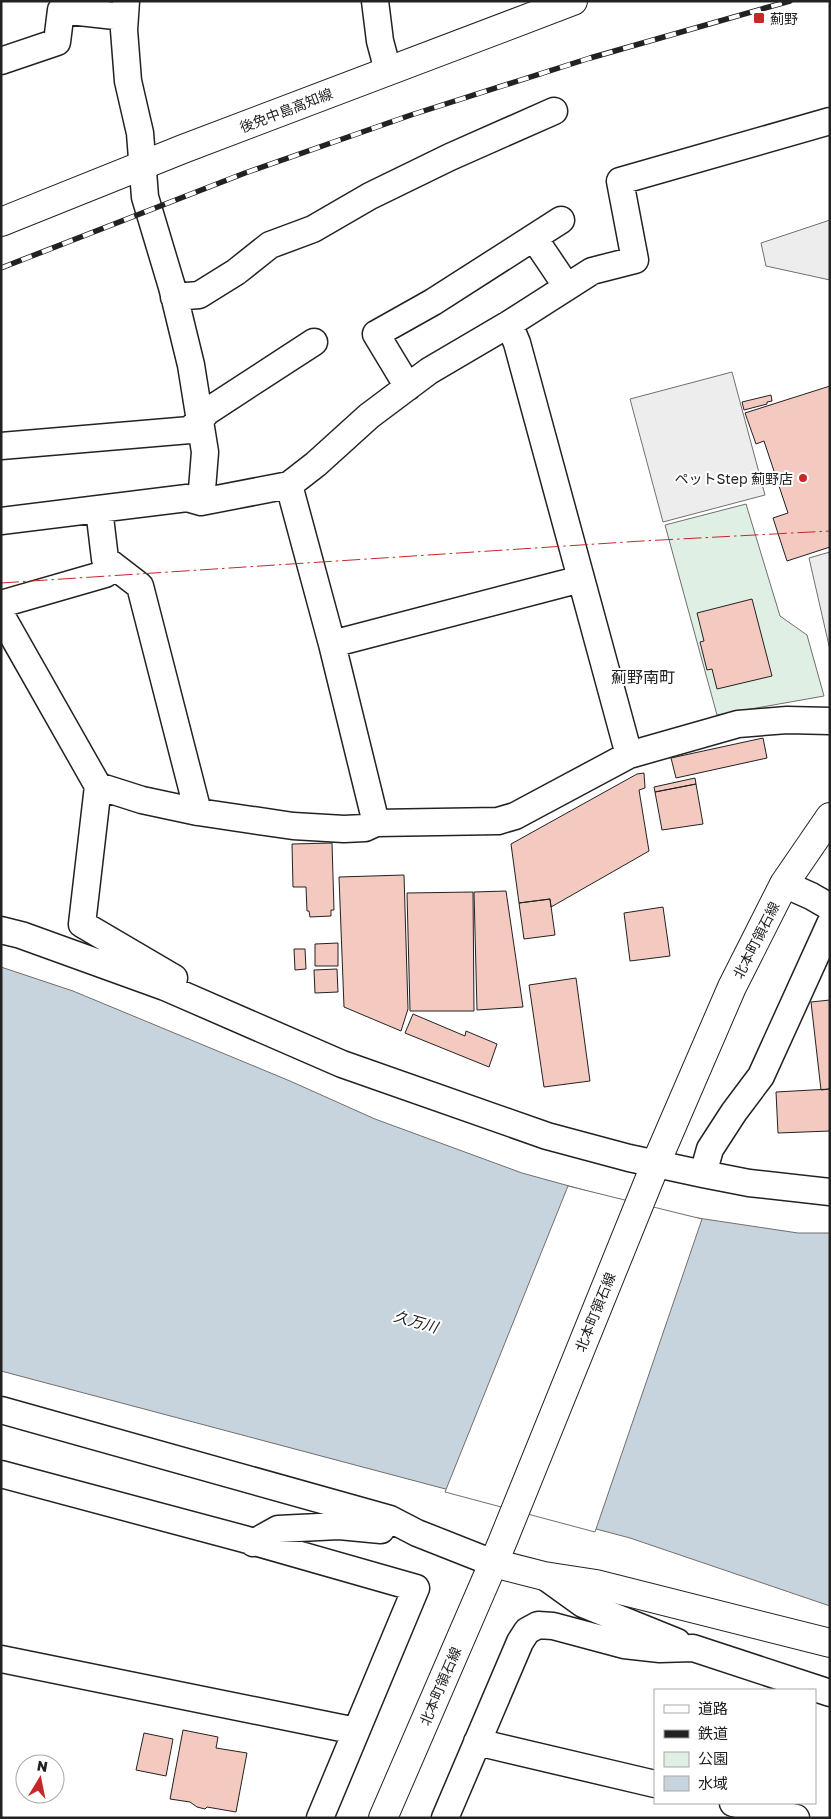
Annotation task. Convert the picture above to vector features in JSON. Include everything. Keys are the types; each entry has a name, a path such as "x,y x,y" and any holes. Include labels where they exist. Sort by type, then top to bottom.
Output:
{"main road":[{"name":"後免中島高知線","path":"1,222 141,165 573,1"},
{"name":"北本町領石線","path":"383,1818 497,1553 652,1173 732,987 784,884 830,817"},
{"path":"497,1553 544,1576 596,1584 830,1643"}],"street":[{"path":"375,1 380,41 388,71"},
{"path":"1,61 57,42 61,10 125,9 124,30 128,81 140,133 145,197 191,364 205,452 201,502"},
{"path":"174,297 199,295 236,272 270,245 313,229 370,196 450,157 554,111"},
{"path":"1,521 187,498 201,502 289,485 316,464 369,416 429,371 509,324 592,271 635,260 620,182 830,121"},
{"path":"408,387 376,334 433,302 561,220"},
{"path":"534,238 567,287"},
{"path":"509,324 518,343 629,755"},
{"path":"1,446 190,430 208,411 314,342"},
{"path":"289,485 332,644 376,823"},
{"path":"99,509 105,558 140,586 198,812"},
{"path":"1,604 105,574 115,567"},
{"path":"332,644 581,579"},
{"path":"1,615 98,786 82,924 166,972 183,984 182,995"},
{"path":"98,786 142,800 198,812 293,826 344,829 365,828 376,823 498,821 515,816 629,755 738,724 787,720 830,721"},
{"path":"784,884 830,907"},
{"path":"703,1174 710,1149 734,1112 761,1076 830,924"},
{"path":"1,930 22,935 156,983 342,1064 547,1136 629,1158 652,1173 703,1174 750,1183 830,1192"},
{"path":"1,1410 390,1520 417,1533"},
{"path":"1,1474 416,1588 320,1818"},
{"path":"253,1542 278,1529 339,1526 417,1533 497,1553"},
{"path":"544,1576 583,1604 694,1648 830,1693"},
{"path":"445,1818 520,1642 527,1631 538,1625 554,1626 624,1645 660,1649 694,1648"},
{"path":"1,1659 356,1731"},
{"path":"477,1742 654,1784"},
{"path":"737,1804 796,1818"}],"green space":[{"path":"746,504 780,616 807,635 824,696 717,715 665,525"}],"shaded area":[{"path":"830,220 830,280 766,266 761,243"},
{"path":"732,372 765,495 663,522 630,399"},
{"path":"830,552 830,650 809,558"}],"water":[{"name":"久万川","path":"1,967 73,991 290,1081 375,1119 522,1173 671,1214 798,1233 830,1233 830,1606 630,1538 1,1371"}],"pier":[{"path":"568,1186 702,1219 595,1532 445,1492"}],"building":[{"name":"ペットStep 薊野店","path":"830,386 830,547 787,561 773,518 788,513 764,441 756,444 745,413"},
{"path":"771,395 772,401 767,402 767,404 744,410 742,402"},
{"path":"752,599 772,676 717,689 712,669 707,670 700,642 704,641 697,613"},
{"path":"763,738 767,758 676,778 671,758"},
{"path":"644,773 645,788 639,790 649,851 551,907 550,899 519,903 511,844 637,774"},
{"path":"695,778 696,784 655,792 654,787"},
{"path":"696,784 703,824 662,830 655,792"},
{"path":"332,843 334,910 331,910 331,916 310,917 309,911 307,911 306,887 293,887 292,844"},
{"path":"404,875 408,1009 401,1031 344,1007 339,877"},
{"path":"506,891 523,1007 477,1010 474,892"},
{"path":"473,892 474,1011 410,1011 407,893"},
{"path":"550,899 555,935 524,939 519,903"},
{"path":"663,907 670,956 630,961 624,913"},
{"path":"338,943 338,966 315,966 315,944"},
{"path":"294,949 305,949 306,969 295,970"},
{"path":"337,969 338,992 315,993 314,970"},
{"path":"576,978 590,1081 544,1087 529,985"},
{"path":"830,1000 830,1089 821,1090 811,1002"},
{"path":"413,1014 465,1036 466,1031 497,1044 489,1067 405,1033"},
{"path":"830,1089 830,1131 778,1133 776,1092"},
{"path":"183,1730 218,1737 216,1748 247,1753 236,1812 207,1807 205,1809 197,1807 190,1802 170,1799"},
{"path":"144,1733 173,1739 166,1776 136,1770"}],"railway":[{"path":"1,268 245,173 411,115 590,58 790,1"}],"power":[{"path":"1,583 642,541 830,531"}],"place":[{"name":"薊野","path":"759,18"},
{"name":"ペットStep 薊野店","path":"803,478"}],"district":[{"name":"薊野南町","path":"643,677"}]}
